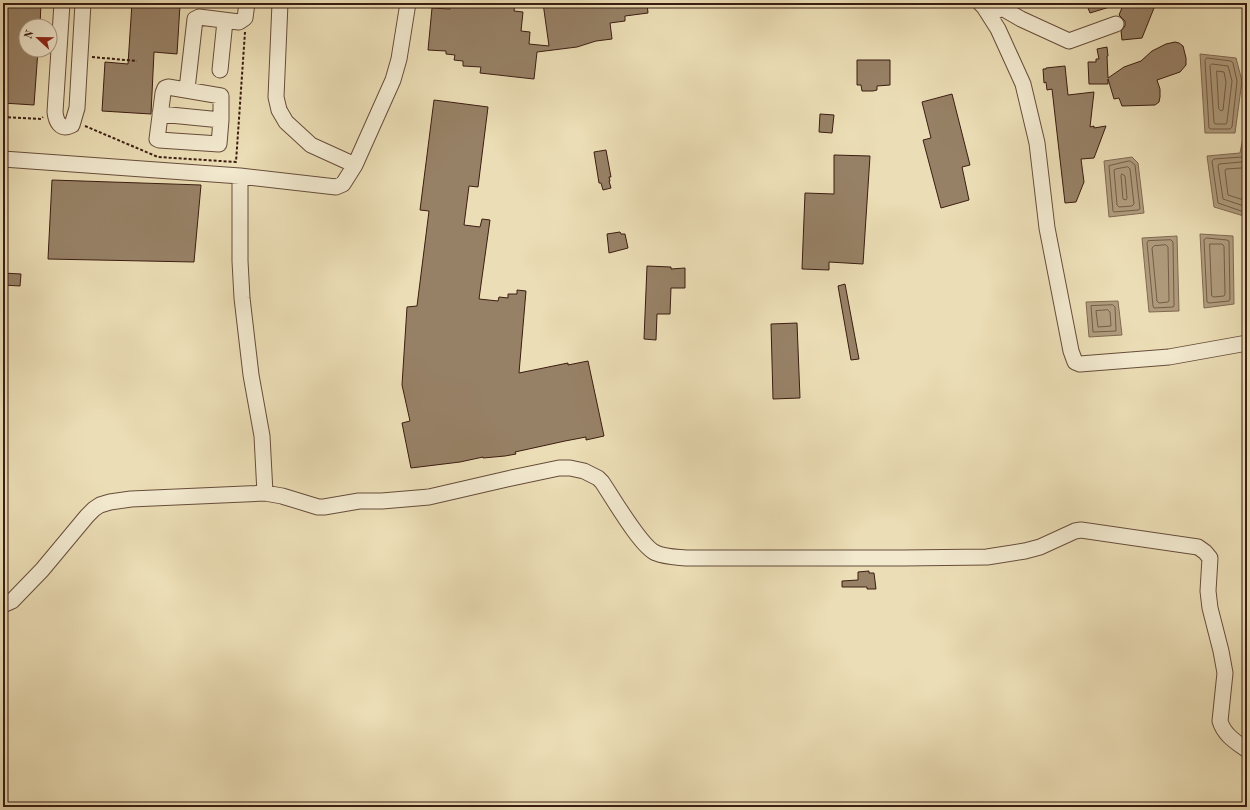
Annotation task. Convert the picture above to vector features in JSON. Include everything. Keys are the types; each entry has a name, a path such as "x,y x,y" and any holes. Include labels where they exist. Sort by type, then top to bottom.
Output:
{"street":[{"path":"62,3 55,112 56,119 62,127 72,125 77,108 83,3"},
{"path":"187,90 194,19 199,17 239,22 243,20 246,14 247,3"},
{"path":"280,3 276,97 279,110 286,122 311,145 355,165"},
{"path":"3,159 240,176 336,187 343,184 355,165 393,80 399,59 408,3"},
{"path":"984,9 1002,8 1021,19 1069,41 1116,24"},
{"path":"984,9 998,29 1022,84 1038,142 1047,228 1071,351 1075,362 1080,364 1169,356 1247,343"},
{"path":"220,70 225,21"},
{"path":"165,88 187,90 221,96 219,144 159,140 157,138 163,92 165,88"},
{"path":"160,114 221,120"},
{"path":"240,176 241,283 251,375 262,436 265,493"},
{"path":"3,605 12,601 17,596 42,570 87,516 100,505 131,499 265,493 282,496 318,507 358,501 382,501 429,497 559,468 570,468 584,471 598,478 645,546 656,553 669,557 987,557 1033,549 1075,531 1081,530 1198,547 1210,558 1211,564 1208,591 1210,608 1225,673 1220,721 1222,728 1230,737 1247,750"}],"path":[{"path":"3,117 41,120 46,115"}],"water":[{"path":"1200,54 1236,58 1242,81 1235,133 1205,133"},
{"path":"1247,118 1247,217 1214,207 1207,156 1240,153"},
{"path":"1132,157 1138,163 1144,213 1109,217 1104,161"},
{"path":"1200,234 1233,236 1234,304 1204,308"},
{"path":"1177,236 1179,311 1149,312 1142,238"},
{"path":"1118,301 1122,335 1089,337 1086,302"}],"building":[{"path":"3,3 41,3 40,18 18,18 18,58 37,58 34,105 3,103"},
{"path":"132,3 180,5 177,54 154,52 151,114 102,111 105,62 128,64"},
{"path":"459,3 515,3 514,11 523,12 521,31 530,32 529,44 549,46 543,3 647,3 648,13 625,16 625,21 610,23 612,39 596,41 577,47 537,52 534,79 480,73 481,67 463,66 463,61 454,60 455,55 446,54 446,51 428,50 432,8 450,9 450,5 459,6"},
{"path":"1086,3 1115,3 1116,5 1090,13"},
{"path":"1124,3 1156,3 1142,38 1122,40 1121,31 1125,26 1125,21 1119,15"},
{"path":"1175,42 1183,46 1186,65 1180,72 1157,80 1160,89 1160,97 1159,102 1155,105 1122,106 1119,98 1114,99 1108,79 1108,84 1089,84 1088,62 1096,62 1096,59 1099,59 1097,49 1107,47 1108,78 1124,67 1141,61 1152,51 1166,44"},
{"path":"857,60 890,60 890,85 877,86 877,90 873,91 862,91 861,85 857,85"},
{"path":"1065,66 1068,95 1094,92 1090,127 1094,126 1094,128 1106,126 1094,158 1081,159 1084,182 1076,202 1065,203 1052,89 1047,90 1046,82 1044,83 1043,69"},
{"path":"952,94 970,165 962,167 969,200 941,208 923,140 931,138 922,102"},
{"path":"434,100 488,107 478,187 469,186 464,225 480,227 482,219 490,220 479,299 498,301 499,297 508,298 508,294 517,294 517,290 526,291 519,373 568,363 568,365 588,361 604,436 586,440 586,437 565,441 515,452 516,454 505,456 483,457 460,462 411,468 402,423 410,421 402,385 407,307 417,306 429,211 420,210"},
{"path":"820,114 834,115 832,133 819,132"},
{"path":"606,150 611,177 609,177 609,181 611,188 603,190 601,183 599,183 594,152"},
{"path":"834,155 870,156 863,264 829,262 829,270 802,269 805,193 834,194"},
{"path":"52,180 201,185 194,262 48,259"},
{"path":"620,232 621,234 625,234 628,248 609,253 607,234"},
{"path":"647,266 671,267 671,269 685,268 685,288 671,288 670,314 657,314 656,340 644,339"},
{"path":"3,273 21,274 20,286 3,285"},
{"path":"845,284 859,359 851,360 838,286"},
{"path":"797,323 800,398 773,399 771,324"},
{"path":"869,571 869,573 874,573 876,589 867,589 867,587 842,587 842,581 858,580 858,572"}]}
